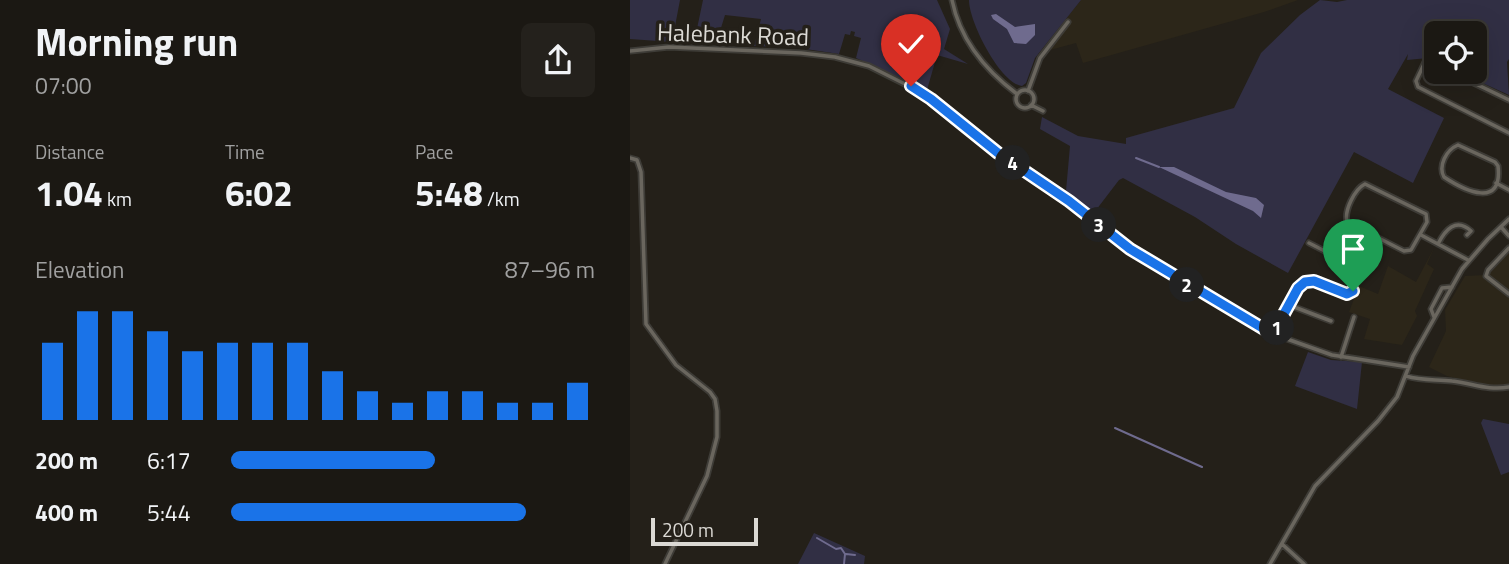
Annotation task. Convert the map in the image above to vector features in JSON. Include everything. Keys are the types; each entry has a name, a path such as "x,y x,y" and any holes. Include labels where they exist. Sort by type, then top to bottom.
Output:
{"street":[{"path":"952,0 962,30 973,50 991,72 1017,94"},
{"path":"1028,91 1040,58 1068,22"},
{"name":"Halebank Road","path":"630,51 669,47 835,57 869,66 919,91 998,153 1069,201 1130,249 1273,334"},
{"path":"1424,64 1416,81 1418,87 1509,133"},
{"path":"1476,84 1509,100"},
{"path":"1031,105 1033,97 1028,91 1022,90 1017,94 1016,102 1019,106 1024,108 1031,105 1043,111"},
{"path":"1458,145 1465,147 1495,162 1499,171 1496,183 1489,193 1483,195 1444,177 1444,161 1452,148 1458,145"},
{"path":"630,158 637,160 641,172 646,324 676,365 710,392 715,399 717,411 717,437 707,476 665,564"},
{"path":"1496,183 1509,190"},
{"path":"1365,184 1425,213 1427,220 1420,234 1412,249 1407,251 1349,223 1346,218 1359,188 1365,184"},
{"path":"1270,564 1315,486 1389,410 1434,317 1468,260 1509,219"},
{"path":"1438,244 1450,226 1466,227 1471,231 1467,235"},
{"path":"1501,227 1509,236"},
{"path":"1420,234 1468,260"},
{"path":"1377,237 1350,294 1307,281 1299,286 1273,334 1341,357 1409,367"},
{"path":"1312,246 1362,270"},
{"path":"1509,248 1488,270 1486,276 1509,294"},
{"path":"1434,317 1431,311 1442,288 1452,287"},
{"path":"1289,305 1331,321"},
{"path":"1341,357 1354,317"},
{"path":"1342,323 1351,326"},
{"path":"1406,376 1427,381 1452,381 1489,389 1509,387"},
{"path":"1282,544 1304,564"}],"shaded area":[{"path":"630,0 680,0 672,42 630,39"},
{"path":"703,0 937,0 950,29 944,49 968,64 937,55 927,90 856,58 861,38 854,36 855,32 845,34 839,54 792,47 754,46 761,19 725,15 716,44 694,43"},
{"path":"969,0 1081,0 1035,58 1026,83 1022,86 1004,74 987,50 974,22"},
{"path":"1081,0 1298,0 1083,63 1076,43 1050,50 1044,46"},
{"path":"1320,0 1509,0 1509,95 1485,84 1487,84 1487,21 1424,21 1424,58 1407,60 1408,54 1388,89 1444,118 1413,183 1354,152 1288,273 1195,217 1123,178 1093,214 1066,191 1070,146 1040,129 1042,117 1078,136 1126,144 1126,138 1234,108 1261,53 1300,15"},
{"path":"996,14 1015,27 1035,24 1035,35 1026,44 1014,43 1007,29 993,19 991,15"},
{"path":"1159,167 1174,167 1226,192 1256,198 1264,205 1261,218 1253,211"},
{"path":"1434,248 1427,264 1434,269 1415,311 1417,316 1402,345 1364,339 1370,319 1349,312 1359,286 1378,294 1388,266 1416,282"},
{"path":"1509,248 1509,385 1488,386 1447,376 1429,367 1446,331 1445,310 1465,276 1486,275"},
{"path":"1308,352 1331,360 1362,362 1357,409 1295,386"},
{"path":"1483,419 1509,424 1509,472 1501,475 1481,423"},
{"path":"814,533 865,556 864,564 798,564"}],"waterway":[{"path":"1136,158 1159,167"},
{"path":"1115,428 1202,467"},
{"path":"817,538 836,549 841,548 845,554 844,564"},
{"path":"846,554 855,555"}],"route":[{"path":"911,86 1130,249 1273,334 1301,284 1314,281 1347,294 1353,291"}]}
